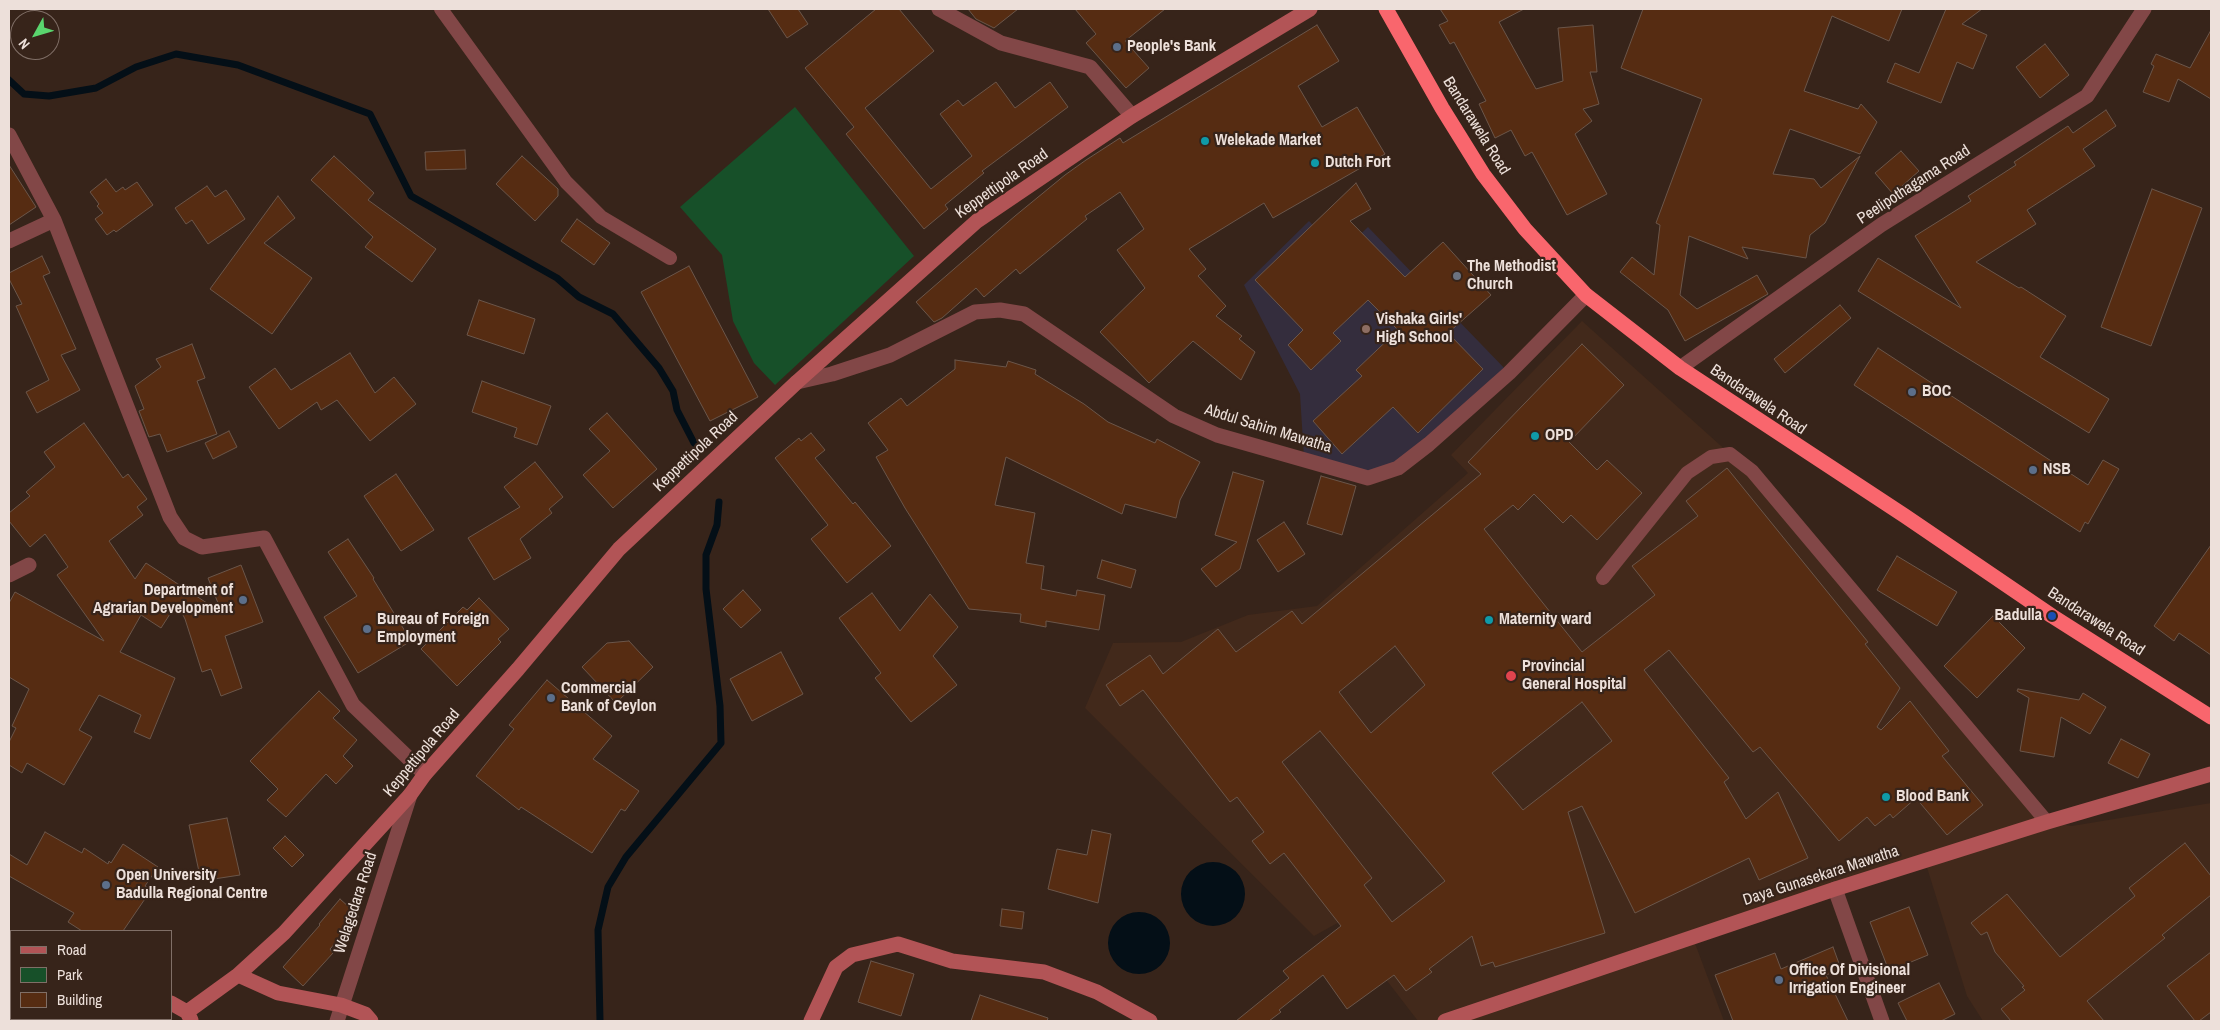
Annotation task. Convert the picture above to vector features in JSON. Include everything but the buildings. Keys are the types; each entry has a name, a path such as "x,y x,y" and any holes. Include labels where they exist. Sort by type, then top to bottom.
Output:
{"highway":[{"name":"Bandarawela Road","path":"1386,9 1442,108 1483,174 1525,229 1586,295 1680,368 1905,516 2052,616 2211,717"}],"main road":[{"name":"Keppettipola Road","path":"189,1017 284,933 410,795 425,774 518,669 619,549 797,382 977,221 1132,116 1310,9"},
{"name":"Daya Gunasekara Mawatha","path":"1445,1021 1835,889 2047,822 2211,774"},
{"path":"811,1021 836,967 852,955 898,944 952,961 1044,972 1096,992 1150,1021"},
{"path":"238,975 278,993 341,1005 365,1014 371,1021"},
{"path":"172,1004 179,1006 189,1017"}],"street":[{"path":"939,9 1002,43 1090,67 1132,116"},
{"name":"Peelipothagama Road","path":"1680,368 1881,226 2087,96 2144,9"},
{"path":"9,135 54,220 170,517 184,538 202,547 264,538 353,706 425,774"},
{"path":"9,241 54,220"},
{"name":"Abdul Sahim Mawatha","path":"797,382 832,374 890,355 975,312 1000,310 1024,314 1174,416 1217,436 1368,478 1398,468 1430,444 1509,373 1586,295"},
{"path":"9,575 29,565"},
{"name":"Welagedara Road","path":"337,1021 410,795"},
{"path":"1835,889 1882,1021"}],"lane":[{"path":"441,9 566,182 601,217 670,258"},
{"path":"1603,578 1687,473 1711,457 1730,454 1752,471 2047,822"}],"shaded area":[{"name":"Vishaka Girls' High School","path":"1309,221 1340,254 1368,227 1509,373 1429,444 1368,478 1304,458 1300,394 1244,285"},
{"name":"Provincial General Hospital","path":"1582,321 1730,454 2047,822 2072,826 2211,803 2211,1021 1983,1021 1967,996 1925,861 1693,938 1724,1021 1418,1021 1341,921 1314,936 1085,708 1113,643 1181,642 1248,615 1317,606 1468,473 1451,455"},
{"path":"1207,862 1219,862 1236,871 1243,882 1245,894 1243,906 1236,917 1219,926 1207,926 1195,921 1186,912 1181,900 1181,888 1186,876 1195,867"},
{"path":"1139,912 1156,917 1161,921 1165,926 1170,943 1165,960 1161,965 1156,969 1139,974 1122,969 1117,965 1113,960 1108,943 1113,926 1117,921 1122,917"}],"green space":[{"path":"795,107 914,256 775,385 754,363 733,321 722,255 680,207"}],"waterway":[{"path":"9,80 24,94 49,96 96,88 136,67 176,54 238,65 370,114 411,196 557,278 579,297 613,314 659,368 673,391 677,410 694,443"},
{"path":"600,1021 598,930 608,887 626,857 721,743 720,706 706,589 706,555 717,525 719,502"}],"place":[{"name":"People's Bank","path":"1117,47"},
{"name":"Welekade Market","path":"1205,141"},
{"name":"Dutch Fort","path":"1315,163"},
{"name":"The Methodist Church","path":"1457,276"},
{"name":"Vishaka Girls' High School","path":"1366,329"},
{"name":"BOC","path":"1912,392"},
{"name":"OPD","path":"1535,436"},
{"name":"NSB","path":"2033,470"},
{"name":"Department of Agrarian Development","path":"243,600"},
{"name":"Badulla","path":"2052,616"},
{"name":"Maternity ward","path":"1489,620"},
{"name":"Bureau of Foreign Employment","path":"367,629"},
{"name":"Provincial General Hospital","path":"1511,676"},
{"name":"Commercial Bank of Ceylon","path":"551,698"},
{"name":"Blood Bank","path":"1886,797"},
{"name":"Open University Badulla Regional Centre","path":"106,885"},
{"name":"Office Of Divisional Irrigation Engineer","path":"1779,980"}]}
